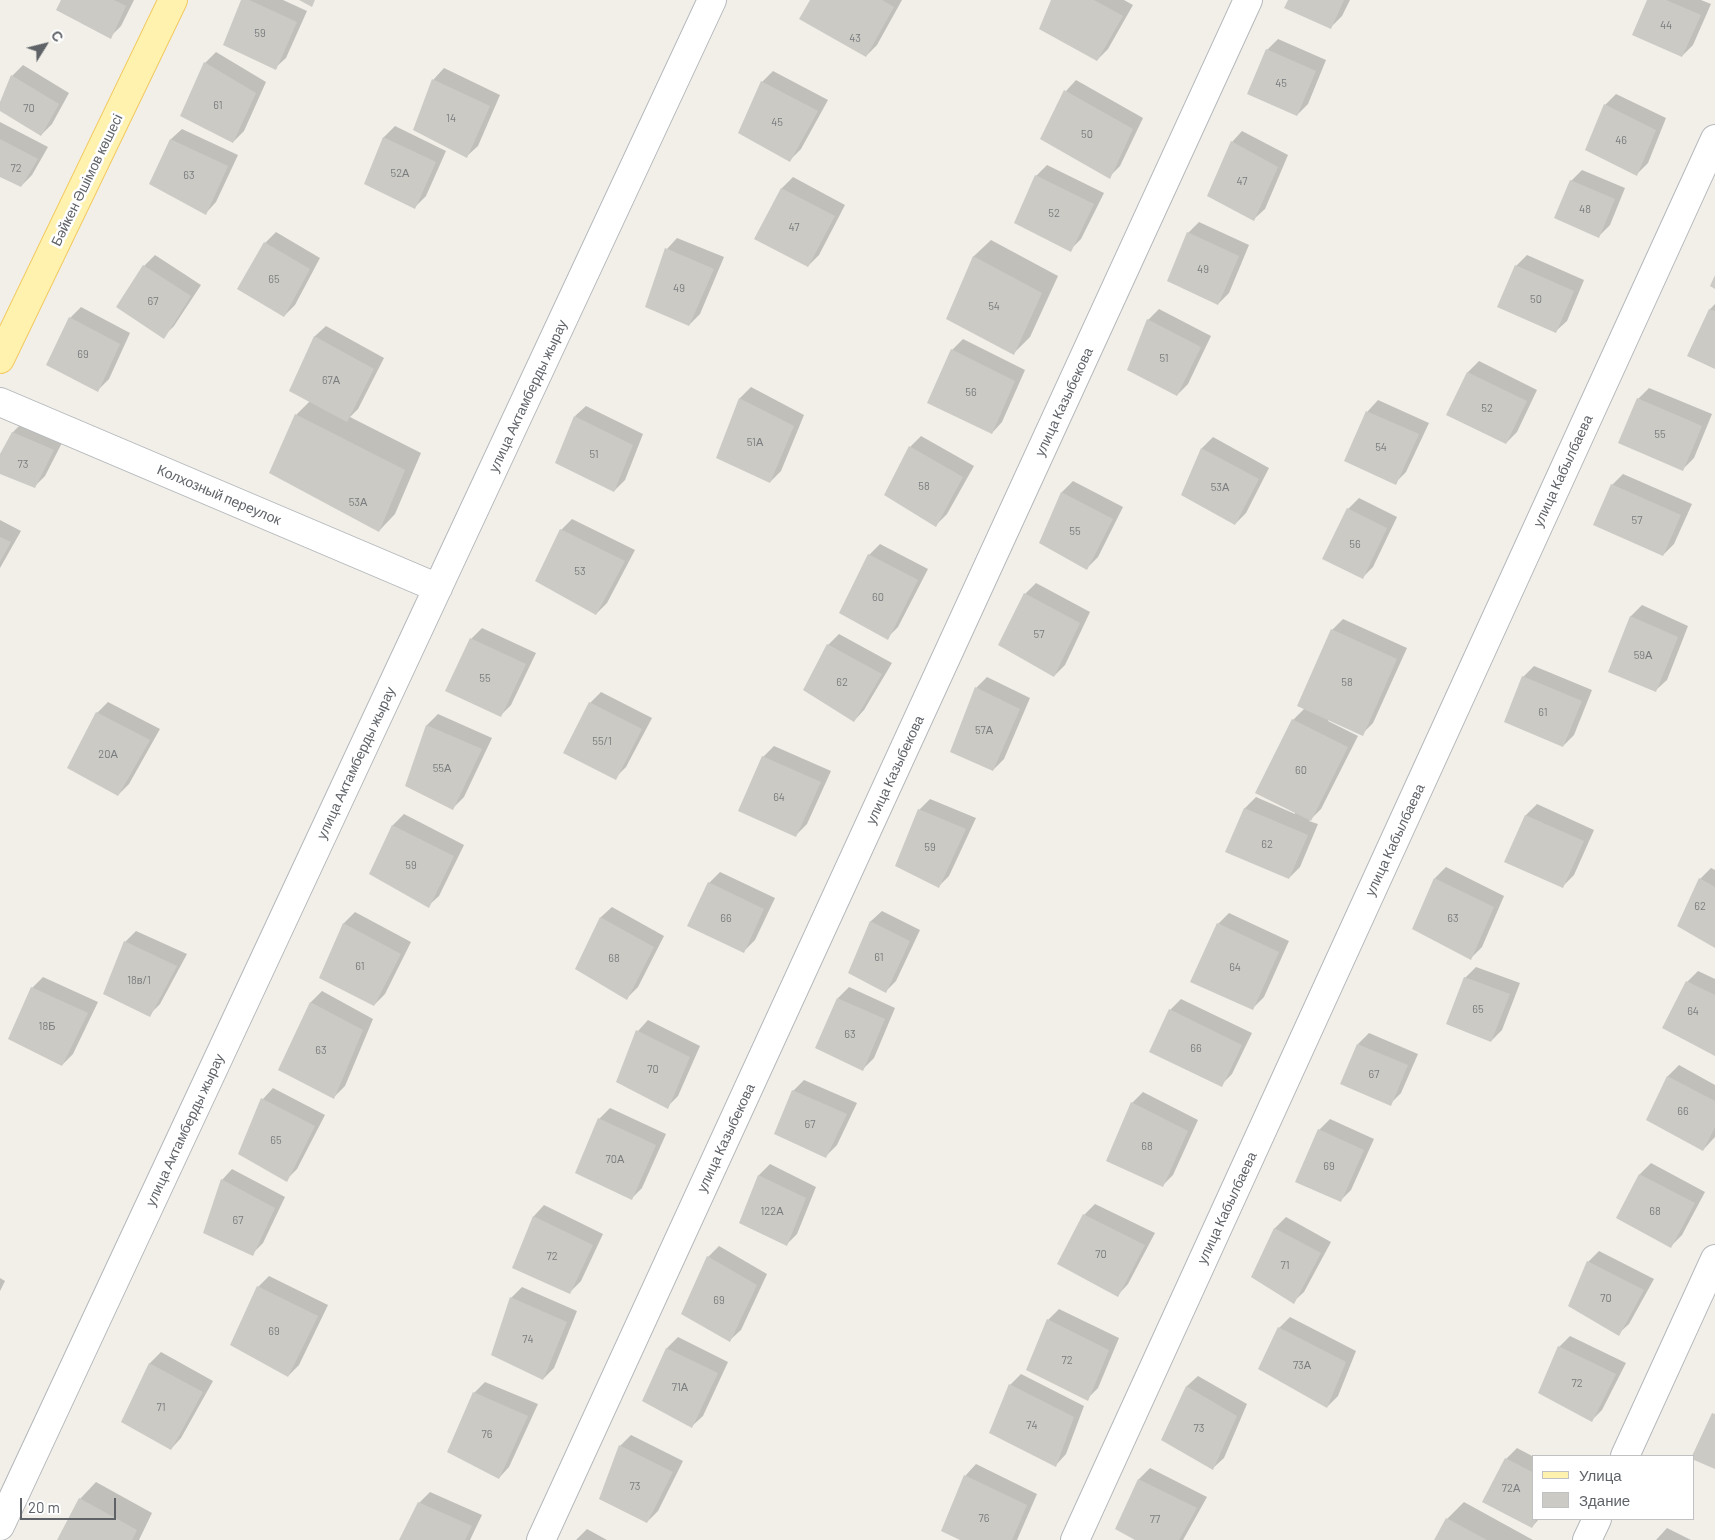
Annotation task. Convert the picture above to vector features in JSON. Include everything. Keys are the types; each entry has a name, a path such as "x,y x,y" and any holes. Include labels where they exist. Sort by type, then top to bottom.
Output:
{"main road":[{"name":"Бәйкен Әшімов көшесі","path":"0,359 173,0"}],"street":[{"name":"улица Актамберды жырау","path":"0,1526 712,0"},
{"name":"улица Казыбекова","path":"541,1540 1248,0"},
{"name":"улица Кабылбаева","path":"1076,1540 1715,140"},
{"name":"Колхозный переулок","path":"0,402 438,588"},
{"path":"1625,1455 1715,1259"},
{"path":"1587,1540 1597,1520"}],"building":[{"path":"61,0 114,0 126,6 111,39 56,10"},
{"path":"241,0 249,0 297,22 276,70 223,45"},
{"path":"299,0 315,0 312,7"},
{"path":"810,0 882,0 894,7 866,57 799,19"},
{"path":"1051,0 1094,0 1123,16 1097,61 1039,29"},
{"path":"1288,0 1344,0 1331,29 1284,8"},
{"path":"1647,0 1666,0 1701,15 1682,57 1632,35"},
{"path":"1266,49 1316,71 1297,116 1247,94"},
{"path":"204,62 256,93 233,143 180,116"},
{"path":"11,75 59,104 41,136 0,111 0,102"},
{"path":"432,79 490,106 467,158 413,130"},
{"path":"761,81 818,111 790,162 738,133"},
{"path":"1064,90 1133,129 1110,179 1040,139"},
{"path":"1604,104 1656,130 1637,176 1585,150"},
{"path":"383,137 436,162 415,209 364,184"},
{"path":"0,139 38,159 21,187 0,177"},
{"path":"170,139 228,166 206,215 149,184"},
{"path":"1231,141 1278,167 1254,221 1207,196"},
{"path":"1035,175 1094,204 1071,252 1014,223"},
{"path":"1570,180 1615,199 1599,238 1554,218"},
{"path":"781,188 835,216 808,267 754,239"},
{"path":"1187,232 1239,256 1218,305 1167,281"},
{"path":"264,242 310,269 284,317 237,289"},
{"path":"665,248 714,269 689,326 645,307"},
{"path":"973,256 1042,293 1014,355 946,319"},
{"path":"143,265 191,296 164,339 116,307"},
{"path":"1515,265 1574,291 1556,333 1497,307"},
{"path":"1715,275 1715,289 1710,286"},
{"path":"1709,309 1715,311 1715,369 1687,356"},
{"path":"69,317 120,344 98,392 46,365"},
{"path":"1147,319 1201,347 1177,396 1127,370"},
{"path":"314,336 374,369 347,422 289,391"},
{"path":"951,349 1015,381 992,434 927,403"},
{"path":"1467,372 1527,401 1506,444 1446,415"},
{"path":"739,398 794,426 770,483 716,458"},
{"path":"1637,398 1702,426 1683,471 1618,443"},
{"path":"1366,411 1419,434 1396,485 1344,461"},
{"path":"295,414 405,470 379,532 269,473"},
{"path":"574,416 633,445 614,492 555,463"},
{"path":"12,432 54,450 35,488 0,474 0,454"},
{"path":"909,446 963,477 936,527 884,495"},
{"path":"1201,448 1259,479 1235,525 1181,495"},
{"path":"1611,484 1681,515 1663,556 1593,525"},
{"path":"1061,492 1113,519 1087,570 1039,543"},
{"path":"1347,508 1387,528 1363,579 1322,559"},
{"path":"560,529 625,561 596,615 535,581"},
{"path":"0,537 11,542 0,562"},
{"path":"868,554 918,580 888,640 839,613"},
{"path":"1024,593 1080,623 1054,677 998,645"},
{"path":"1630,616 1678,637 1656,692 1608,672"},
{"path":"1331,629 1397,659 1363,736 1297,706"},
{"path":"470,638 526,664 501,717 445,691"},
{"path":"827,644 882,674 854,722 803,690"},
{"path":"1522,676 1582,701 1563,747 1504,722"},
{"path":"975,687 1020,709 993,771 950,752"},
{"path":"589,702 642,729 616,780 563,753"},
{"path":"96,712 150,740 118,796 67,768"},
{"path":"1292,719 1348,747 1311,821 1255,793"},
{"path":"426,725 482,749 453,810 405,786"},
{"path":"762,756 821,782 796,837 738,811"},
{"path":"1244,808 1308,835 1289,879 1225,852"},
{"path":"918,809 966,829 939,888 895,866"},
{"path":"1525,815 1584,841 1563,888 1504,862"},
{"path":"392,825 454,856 429,908 369,874"},
{"path":"1434,878 1494,907 1471,960 1412,929"},
{"path":"1699,878 1715,887 1715,948 1677,926"},
{"path":"708,882 764,909 744,953 687,926"},
{"path":"600,917 654,947 627,1000 575,969"},
{"path":"870,921 910,941 886,993 848,973"},
{"path":"343,923 401,954 374,1006 319,978"},
{"path":"1217,923 1279,952 1253,1010 1190,982"},
{"path":"124,941 177,966 150,1017 103,994"},
{"path":"1464,977 1510,994 1491,1042 1446,1024"},
{"path":"1686,981 1715,995 1715,1056 1662,1028"},
{"path":"31,987 88,1013 62,1066 8,1039"},
{"path":"837,998 885,1019 863,1071 815,1048"},
{"path":"310,1002 363,1030 334,1099 278,1070"},
{"path":"1169,1009 1242,1045 1222,1087 1149,1052"},
{"path":"636,1030 690,1057 668,1109 616,1082"},
{"path":"1357,1044 1408,1065 1391,1106 1340,1084"},
{"path":"1667,1076 1715,1101 1715,1127 1703,1151 1646,1120"},
{"path":"792,1090 847,1114 826,1158 774,1134"},
{"path":"261,1098 315,1126 287,1182 238,1154"},
{"path":"1131,1102 1188,1131 1163,1187 1106,1161"},
{"path":"598,1118 656,1145 632,1200 575,1173"},
{"path":"1318,1129 1364,1150 1341,1202 1295,1182"},
{"path":"1639,1174 1695,1203 1671,1248 1616,1218"},
{"path":"758,1175 806,1198 787,1246 739,1223"},
{"path":"221,1179 275,1208 253,1256 203,1233"},
{"path":"1083,1214 1145,1245 1118,1297 1057,1264"},
{"path":"533,1216 593,1245 570,1294 512,1268"},
{"path":"1274,1228 1321,1253 1294,1304 1251,1277"},
{"path":"707,1256 757,1285 730,1342 681,1314"},
{"path":"1587,1261 1644,1290 1619,1336 1568,1306"},
{"path":"257,1286 318,1316 288,1377 230,1345"},
{"path":"510,1297 567,1322 543,1380 491,1355"},
{"path":"1047,1319 1109,1350 1088,1401 1026,1370"},
{"path":"1278,1327 1346,1362 1327,1408 1258,1369"},
{"path":"1558,1346 1616,1374 1592,1422 1538,1393"},
{"path":"666,1348 718,1373 692,1428 642,1401"},
{"path":"149,1363 203,1392 171,1450 121,1422"},
{"path":"1009,1384 1074,1417 1056,1467 989,1433"},
{"path":"1186,1386 1237,1416 1213,1470 1161,1440"},
{"path":"473,1392 528,1416 499,1479 447,1452"},
{"path":"1712,1413 1715,1414 1715,1469 1695,1460 1695,1455 1692,1455"},
{"path":"619,1445 673,1472 647,1523 599,1499"},
{"path":"1505,1458 1532,1472 1532,1520 1536,1520 1532,1528 1482,1502"},
{"path":"964,1475 1027,1505 1012,1540 960,1540 941,1531"},
{"path":"1138,1479 1197,1508 1179,1540 1135,1540 1115,1529"},
{"path":"79,1498 137,1530 132,1540 57,1540"},
{"path":"418,1502 472,1526 465,1540 399,1540"},
{"path":"1446,1518 1487,1540 1434,1540"}]}
